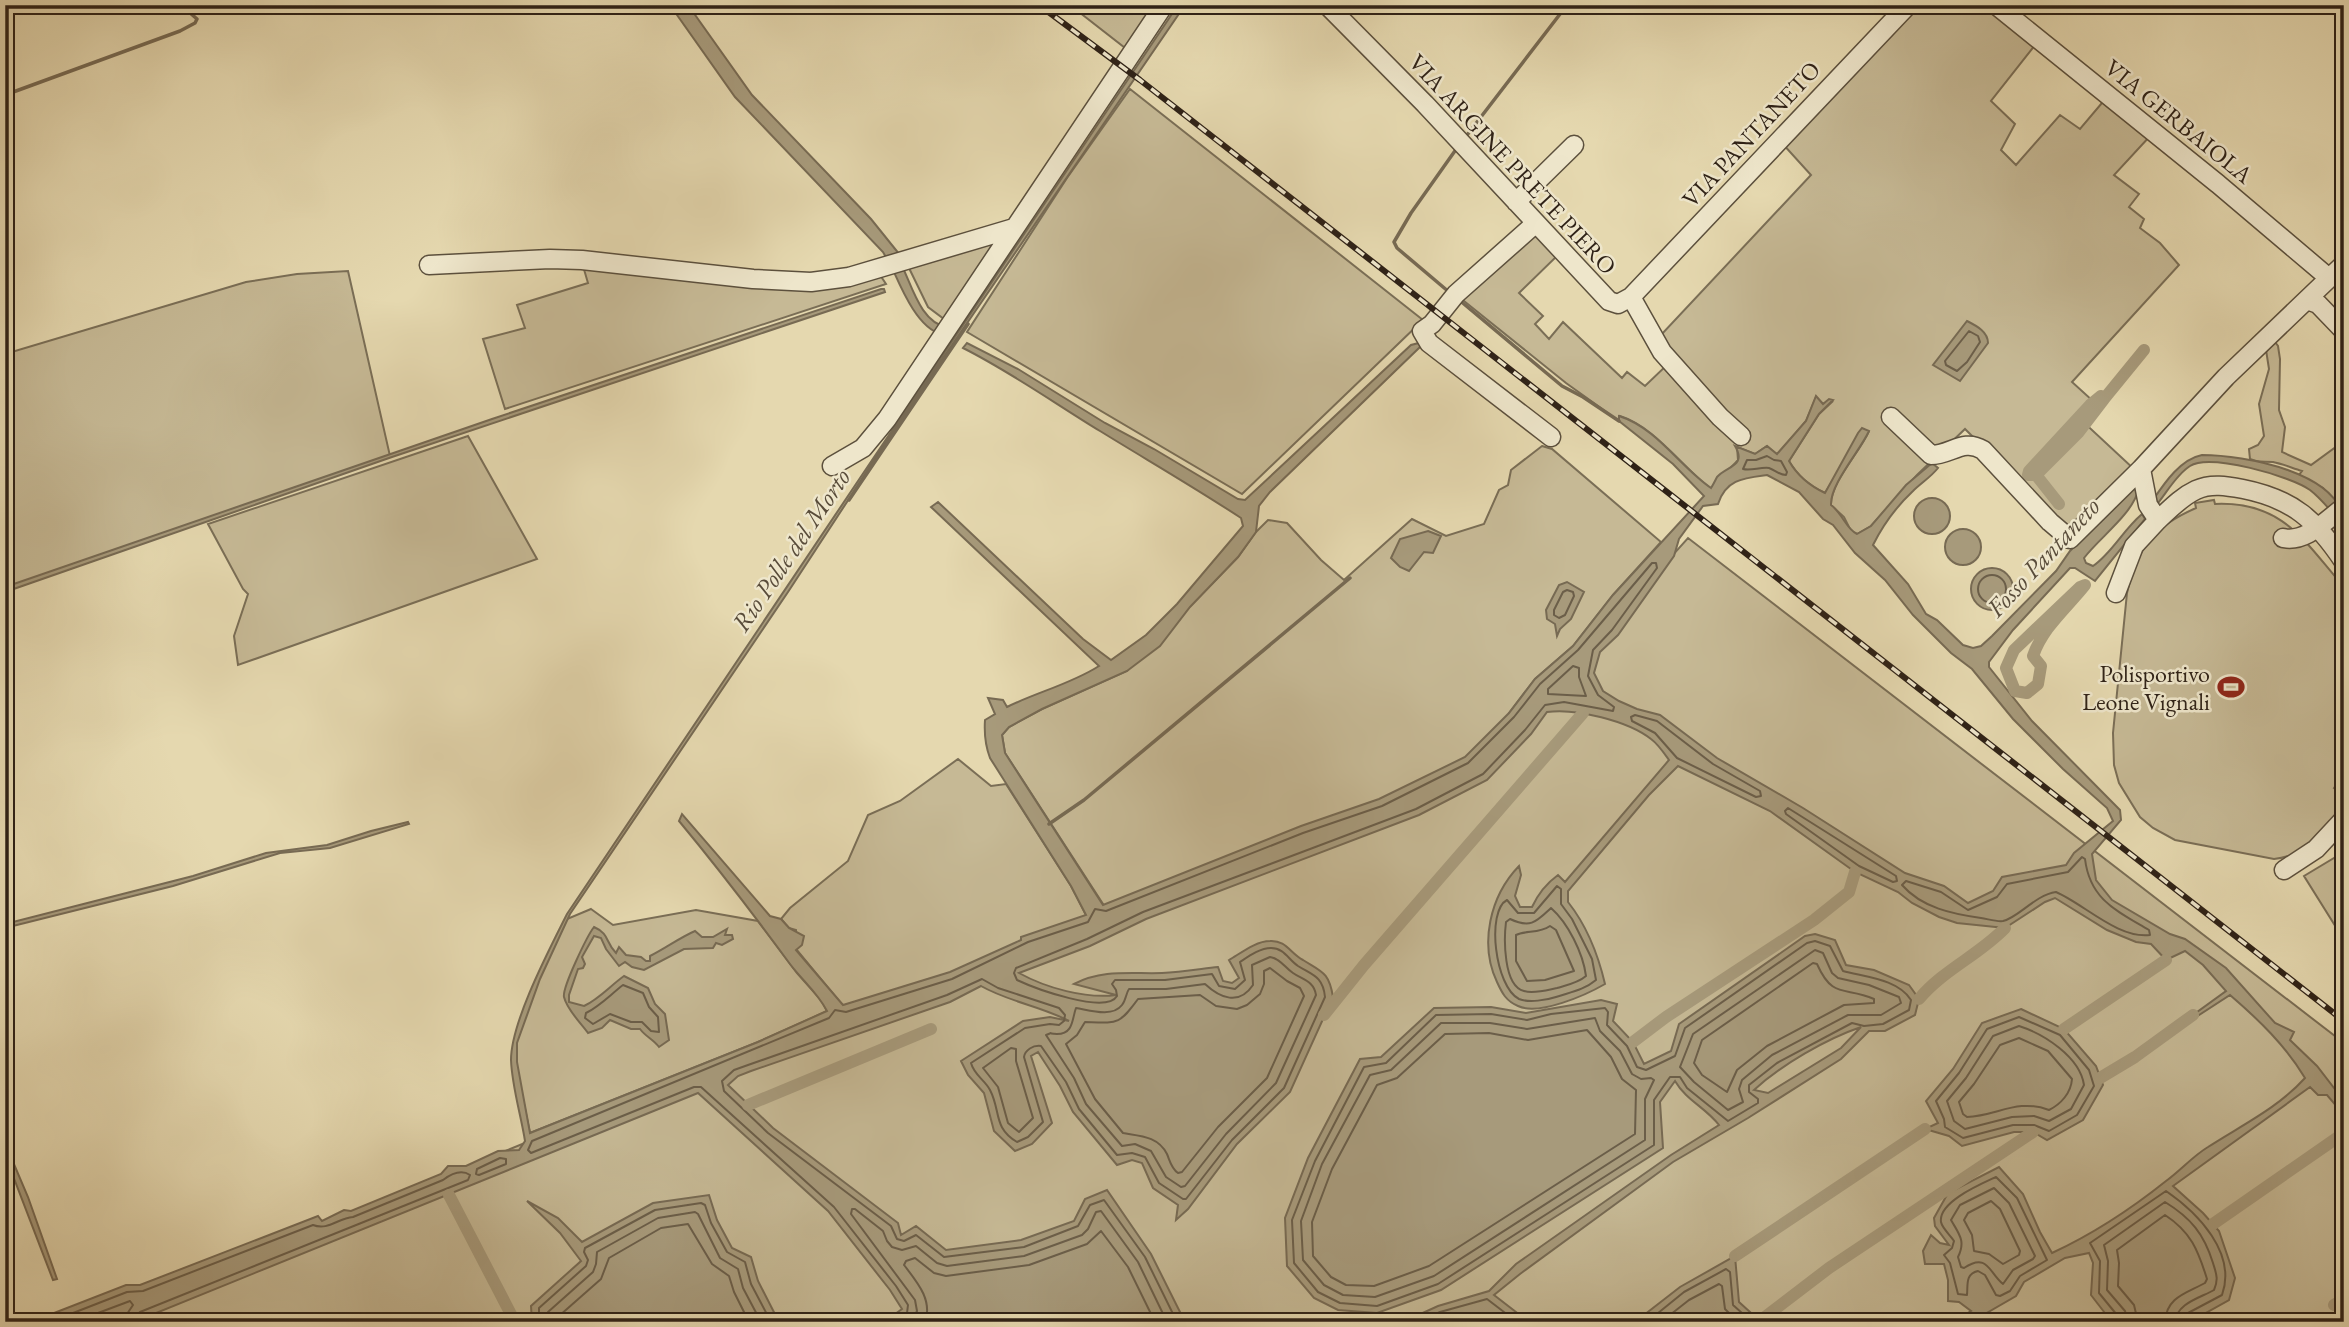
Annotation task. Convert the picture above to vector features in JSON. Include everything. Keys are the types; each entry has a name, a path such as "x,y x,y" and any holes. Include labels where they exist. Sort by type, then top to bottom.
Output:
{"street":[{"path":"832,466 863,448 887,419 1164,5"},
{"name":"VIA ARGINE PRETE PIERO","path":"1328,5 1609,301 1618,304 1631,297 1662,352 1720,417 1741,436"},
{"name":"VIA PANTANETO","path":"1631,297 1908,5"},
{"name":"VIA GERBAIOLA","path":"1996,5 2218,184 2329,278"},
{"path":"1516,202 1574,145"},
{"path":"1536,223 1453,297 1432,324 1422,331 1429,344 1551,438"},
{"path":"429,265 582,260 753,279 811,282 849,278 1014,228"},
{"path":"1891,417 1931,455 1941,455 1964,444 1975,445 1983,450 2050,522 2070,539 2141,469 2226,377 2344,264"},
{"path":"2307,300 2318,304 2344,331"},
{"path":"2141,469 2148,505 2158,520"},
{"path":"2116,593 2134,546 2179,500 2196,490 2212,485 2269,494 2299,510 2331,517"},
{"path":"2283,538 2294,540 2331,517"},
{"path":"2331,517 2326,536 2344,562"},
{"path":"2284,870 2316,849 2344,819"}],"shaded area":[{"path":"1070,5 1159,5 1129,51"},
{"path":"1914,5 1986,5 2035,45 1991,101 2015,124 2001,150 2016,165 2060,115 2080,129 2107,97 2151,135 2114,175 2139,194 2129,207 2144,219 2140,228 2160,243 2179,265 2072,382 2093,401 2079,418 2135,470 2071,534 1965,429 1917,475 1871,526 1857,534 1851,531 1844,517 1831,505 1832,496 1840,477 1869,431 1845,460 1825,493 1814,487 1789,461 1819,414 1833,401 1823,404 1816,397 1806,421 1777,455 1767,446 1755,454 1737,447 1738,460 1711,489 1657,438 1633,421 1620,416 1619,421 1566,383 1459,297 1535,229 1558,255 1519,293 1543,316 1535,324 1549,339 1563,322 1622,378 1627,372 1645,386 1668,364 1660,336 1811,175 1781,142"},
{"path":"1130,89 1423,320 1242,494 967,332 1067,178"},
{"path":"1001,236 944,319 928,307 908,266"},
{"path":"583,266 702,280 880,275 886,284 505,409 483,339 525,328 517,305 588,283"},
{"path":"348,271 390,456 5,589 5,354 246,282 297,274"},
{"path":"2275,342 2280,359 2279,410 2285,427 2282,452 2311,465 2344,441 2344,513 2323,488 2299,475 2302,471 2277,463 2250,459 2249,449 2258,445 2264,436 2259,404 2269,369 2266,350"},
{"path":"468,436 537,559 238,665 234,636 248,594 208,524"},
{"path":"1542,446 1552,449 1661,542 1613,595 1573,646 1535,679 1509,713 1510,736 1688,538 2344,1043 2344,1322 55,1322 271,1247 905,987 843,1006 796,949 796,930 789,928 781,919 790,908 848,861 868,815 900,801 958,759 991,786 1006,784 1071,886 1086,915 1103,904 1005,753 1002,735 1009,727 1042,709 1127,671 1238,557 1268,520 1287,523 1321,560 1344,580 1412,519 1446,536 1484,524 1499,490 1508,485 1511,470"},
{"name":"Polisportivo Leone Vignali","path":"2214,500 2215,504 2258,509 2290,527 2344,587 2344,618 2337,623 2337,628 2344,629 2344,782 2339,781 2334,788 2344,796 2344,809 2314,842 2285,857 2274,859 2175,840 2140,817 2119,783 2114,765 2113,733 2127,593 2136,563 2158,531 2196,508 2195,503"},
{"path":"2344,852 2344,940 2304,876"},
{"path":"591,909 613,925 696,910 758,921 827,1011 758,1042 530,1133 513,1050 531,991 567,919"}],"water":[{"path":"670,5 688,5 752,95 871,219 900,255 887,259 735,97"},
{"path":"1178,5 1185,5 900,421 570,914 540,979 517,1043 517,1062 530,1133 758,1042 827,1011 679,821 682,814 770,916 781,919 789,928 804,936 802,945 796,950 843,1005 950,972 1021,940 1021,937 1086,915 1071,886 990,758 985,740 985,720 995,714 988,698 1003,700 1007,707 1099,666 931,507 938,502 1083,639 1111,660 1146,635 1177,604 1243,526 1241,518 1015,377 963,348 967,343 1018,369 1105,423 1238,499 1245,500 1411,345 1419,343 1421,346 1270,492 1259,506 1256,532 1238,557 1190,607 1160,646 1127,671 1042,709 1009,727 1002,735 1005,753 1103,905 1301,826 1379,799 1465,757 1509,713 1535,679 1573,646 1613,595 1704,496 1673,464 1619,421 1619,416 1645,429 1711,488 1721,473 1737,462 1739,458 1735,446 1755,454 1767,446 1777,454 1806,421 1816,396 1823,404 1829,399 1833,400 1819,414 1789,461 1804,480 1825,493 1858,433 1862,428 1869,431 1835,487 1831,505 1857,534 1871,526 1906,485 1932,463 1938,468 1896,509 1873,545 1908,584 1926,614 1937,620 1963,645 1973,648 1981,646 1992,636 2056,571 2070,551 2131,488 2136,487 2139,489 2135,499 2084,558 2086,563 2093,566 2142,514 2145,519 2095,581 2075,568 2070,568 2013,630 1989,662 1989,667 2032,721 2120,810 2121,820 2092,854 2096,880 2112,900 2170,934 2185,939 2226,968 2275,1023 2294,1032 2290,1040 2317,1066 2344,1101 2344,1115 2327,1095 2318,1095 2310,1087 2173,1186 2219,1231 2235,1278 2229,1300 2202,1315 2182,1322 2120,1322 2108,1317 2091,1295 2093,1263 2089,1253 2065,1258 2024,1282 2016,1296 1971,1322 1953,1322 1971,1311 1959,1302 1948,1301 1948,1280 1944,1264 1925,1264 1923,1251 1931,1235 1940,1243 1949,1245 1935,1226 1934,1218 1948,1193 1999,1167 2023,1194 2052,1253 2125,1211 2203,1151 2259,1116 2305,1078 2271,1034 2230,995 2196,1017 2193,1015 2226,991 2203,965 2185,951 2166,960 2151,944 2136,942 2107,930 2055,898 2005,928 1957,923 1939,917 1912,903 1898,892 1855,872 1770,811 1678,766 1649,795 1568,891 1568,902 1591,941 1605,984 1550,1006 1518,1006 1507,999 1501,990 1489,952 1490,921 1501,891 1519,866 1521,875 1515,896 1520,907 1532,907 1543,889 1558,875 1565,882 1669,760 1654,741 1616,721 1572,712 1547,712 1531,734 1487,780 1419,815 1146,919 1090,946 1019,973 1054,988 1104,996 1116,995 1074,984 1106,974 1162,973 1218,967 1223,981 1232,983 1239,978 1229,960 1254,945 1275,941 1327,977 1333,997 1290,1092 1237,1144 1188,1209 1176,1220 1178,1205 1153,1188 1142,1163 1132,1160 1117,1165 1073,1112 1038,1052 1031,1056 1052,1123 1032,1144 1015,1151 994,1131 984,1093 968,1075 961,1061 1023,1021 1050,1017 1069,1021 981,986 950,1002 738,1076 728,1085 773,1128 898,1223 901,1235 916,1226 946,1250 1021,1240 1074,1221 1085,1199 1107,1190 1151,1254 1185,1322 884,1322 902,1309 828,1211 698,1093 134,1322 31,1322 126,1285 140,1285 318,1216 322,1221 344,1210 351,1211 441,1174 448,1166 466,1166 498,1151 519,1150 525,1141 512,1070 513,1044 532,986 567,914","holes":["1767,475 1799,492 1823,519 1833,525 1855,553 1885,580 1913,615 1951,653 1972,669 2013,719 2107,808 2113,821 2074,853 2066,865 2002,877 1993,891 1968,903 1944,886 1905,873 1803,808 1717,758 1660,715 1637,709 1603,691 1594,673 1600,652 1618,635 1674,556 1679,539 1703,506 1718,504 1726,489 1737,481 1759,476"]},
{"path":"902,266 924,311 930,319 947,327 941,334 925,324 906,297 893,270"},
{"path":"881,289 885,292 392,457 5,592 5,587 492,419"},
{"path":"1967,321 1984,333 1988,343 1960,381 1933,365"},
{"path":"2202,455 2265,463 2310,480 2328,492 2340,507 2344,526 2319,498 2300,484 2231,464 2214,462 2190,466 2158,503 2153,500 2180,466"},
{"path":"1932,498 1944,504 1950,516 1944,528 1932,534 1920,528 1914,516 1920,504"},
{"path":"1963,529 1976,534 1981,547 1976,560 1963,565 1950,560 1945,547 1950,534"},
{"path":"1428,531 1441,536 1433,553 1424,552 1409,571 1391,558 1400,539"},
{"path":"1992,568 2007,574 2013,589 2007,604 1992,610 1977,604 1971,589 1977,574"},
{"path":"1567,582 1584,592 1571,619 1560,629 1557,636 1555,624 1547,619 1546,610 1559,585"},
{"path":"408,822 409,824 330,848 280,853 173,886 5,928 5,924 193,876 266,853 327,845"},
{"path":"594,927 603,932 616,953 619,947 626,955 641,957 646,961 650,961 650,956 695,931 702,937 713,937 727,929 725,935 732,935 733,939 722,945 716,943 713,948 684,949 644,970 625,962 619,966 601,938 594,936 582,957 585,964 578,969 569,1002 584,1006 624,976 648,988 655,1004 665,1014 669,1040 659,1047 640,1029 631,1029 610,1020 602,1028 588,1033 568,1007 564,992"},
{"path":"1815,934 1835,940 1846,965 1874,970 1909,985 1919,999 1915,1015 1885,1031 1869,1031 1841,1059 1673,1162 1494,1295 1529,1322 1403,1322 1438,1306 1489,1291 1516,1264 1671,1155 1719,1125 1685,1094 1675,1081 1660,1102 1663,1148 1441,1290 1377,1313 1338,1310 1314,1298 1287,1266 1285,1218 1308,1158 1360,1059 1381,1057 1434,1008 1491,1007 1526,1013 1601,1000 1617,1004 1613,1021 1633,1042 1644,1064 1671,1051 1679,1024 1805,936","holes":["1861,1027 1841,1048 1768,1093 1754,1090 1804,1054"]},
{"path":"2021,1009 2064,1029 2096,1066 2103,1085 2083,1120 2047,1140 2033,1132 2014,1132 1962,1146 1949,1136 1925,1129 1938,1123 1926,1101 1953,1069 1982,1023"},
{"path":"5,1143 28,1197 57,1279 53,1280 5,1155"},
{"path":"709,1195 717,1220 732,1248 751,1257 758,1281 779,1322 532,1322 531,1306 581,1261 560,1233 527,1201 558,1218 582,1242 653,1203"},
{"path":"1735,1256 1739,1302 1761,1322 1635,1322 1680,1287"}],"waterway":[{"path":"5,95 180,31 195,23 197,19 181,5"},
{"path":"1464,139 1567,5"},
{"path":"1449,292 1397,248 1394,242 1457,148"},
{"path":"1458,299 1562,386 1619,421"},
{"name":"Rio Polle del Morto","path":"849,500 968,324"},
{"path":"2104,399 2144,350"},
{"path":"2101,396 2104,399 2078,433 2036,475 2028,475 2101,396"},
{"name":"Fosso Pantaneto","path":"2036,475 2059,504"},
{"path":"1049,824 1084,800 1350,578"},
{"path":"2085,585 2049,627 2037,646 2033,656 2041,666 2038,684 2027,693 2015,691 2006,668 2014,650 2085,585"},
{"path":"1324,1015 1364,965 1583,713"},
{"path":"1633,1042 1666,1017 1814,920 1849,892 1855,872"},
{"path":"1919,999 1939,979 2005,928"},
{"path":"2064,1029 2166,960"},
{"path":"2100,1078 2135,1057 2193,1015"},
{"path":"748,1105 931,1029"},
{"path":"1735,1256 1925,1129"},
{"path":"1761,1320 1829,1268 2033,1132"},
{"path":"2213,1224 2344,1133"},
{"path":"449,1195 515,1322"},
{"path":"2334,1305 2344,1299"}],"railway":[{"path":"1039,5 1140,80 2344,1021"}],"place":[{"name":"Polisportivo Leone Vignali","path":"2231,687"}]}
